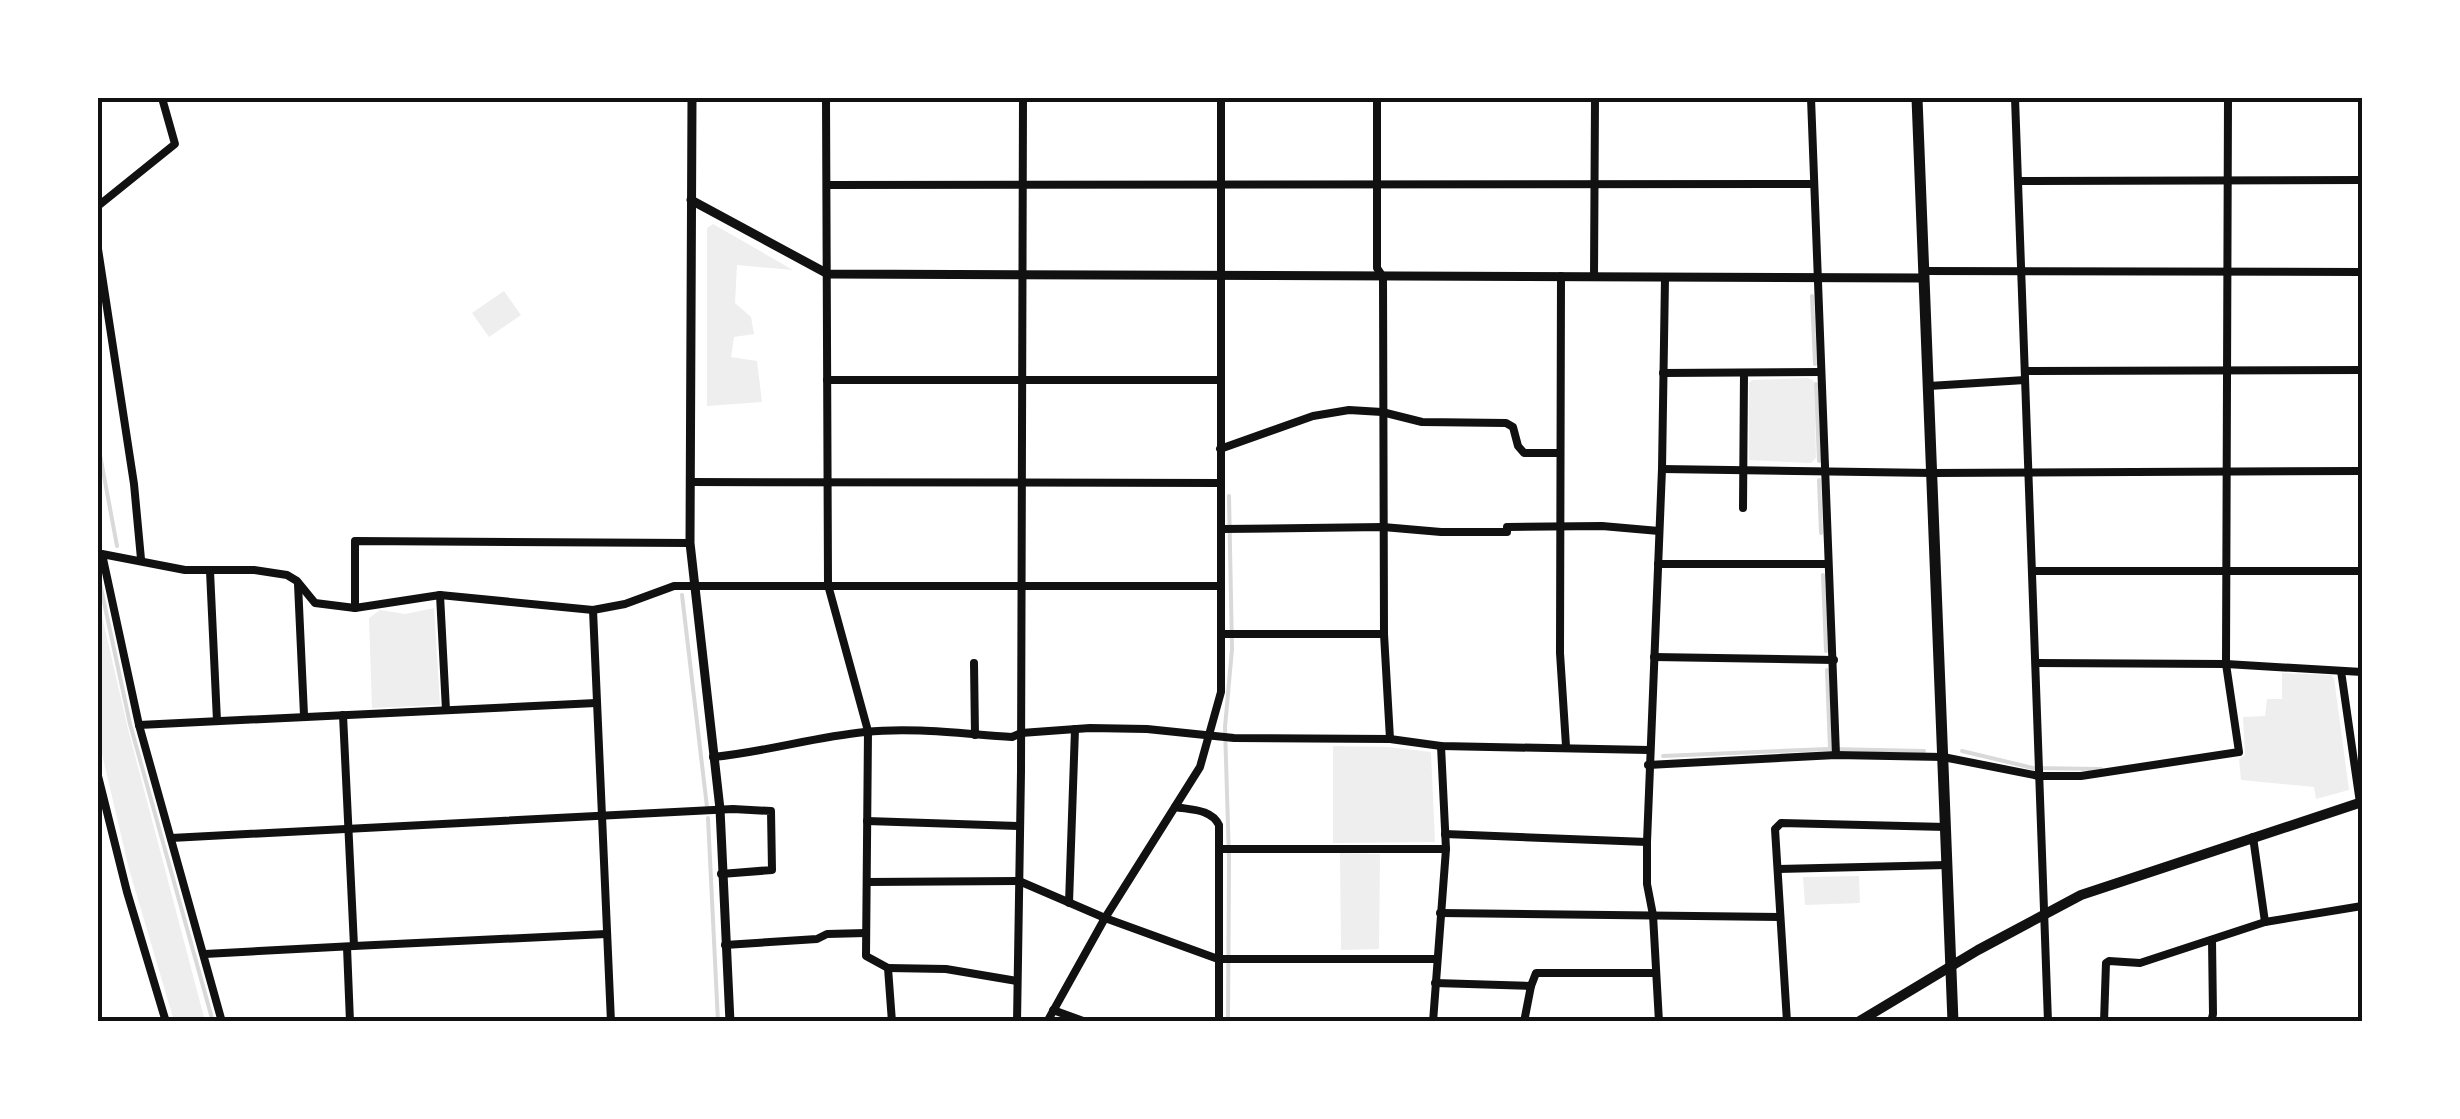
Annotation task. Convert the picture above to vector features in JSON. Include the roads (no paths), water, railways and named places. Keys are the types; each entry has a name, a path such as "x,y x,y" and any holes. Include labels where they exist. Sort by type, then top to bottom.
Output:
{"main road":[{"path":"1917,98 1954,1022"},
{"path":"1858,1022 2044,914 2103,886 2361,802"}],"street":[{"path":"98,206 175,144 162,98"},
{"path":"692,98 690,543 720,810 730,1022"},
{"path":"826,98 828,585 868,732 866,956 888,968 946,969 1018,981"},
{"path":"1017,1022 1024,98"},
{"path":"1047,1022 1105,918 1200,767 1221,692 1221,98"},
{"path":"1377,98 1384,634 1390,739"},
{"path":"1594,98 1594,277"},
{"path":"1810,98 1835,750"},
{"path":"2015,98 2048,1022"},
{"path":"1648,766 1835,750 2106,774 2240,752 2226,664 2228,98"},
{"path":"2020,181 2362,180"},
{"path":"828,185 1814,184"},
{"path":"691,200 828,274 1665,278 2022,271 2362,272"},
{"path":"98,249 134,484 141,559"},
{"path":"1561,276 1560,653 1566,746"},
{"path":"1659,1022 1647,842 1662,469 1665,278"},
{"path":"1928,386 2025,376 2362,370"},
{"path":"1663,373 1820,372"},
{"path":"1743,508 1744,373"},
{"path":"827,380 1221,380"},
{"path":"1220,449 1313,416 1349,410 1382,412 1422,422 1506,423 1513,427 1524,453 1559,453"},
{"path":"1662,469 1933,473 2362,471"},
{"path":"690,482 1221,483"},
{"path":"1222,529 1382,527 1506,532 1506,527 1560,527 1660,531"},
{"path":"355,608 355,541 690,543"},
{"path":"222,1022 140,725 100,553 185,570 254,570 286,575 298,581 314,603 355,608 440,595 593,610 625,604 674,586 1221,586"},
{"path":"1658,564 1828,564"},
{"path":"210,571 217,722"},
{"path":"2032,571 2362,571"},
{"path":"298,581 304,715"},
{"path":"440,595 446,710"},
{"path":"593,610 611,1022"},
{"path":"1221,634 1384,634"},
{"path":"1654,657 1834,660"},
{"path":"974,663 975,735"},
{"path":"2036,663 2226,664 2362,672"},
{"path":"2342,671 2361,802"},
{"path":"140,725 596,703"},
{"path":"343,715 350,1022"},
{"path":"714,758 868,732 1012,738 1022,733 1075,729 1390,739 1441,746 1649,750"},
{"path":"1069,902 1075,729"},
{"path":"1433,1022 1446,849 1441,746"},
{"path":"98,776 126,892 166,1022"},
{"path":"1175,806 1214,816 1225,849 1225,959 1219,1022"},
{"path":"170,838 720,810 771,811 772,870 721,874"},
{"path":"867,821 1020,826"},
{"path":"1787,1022 1775,829 1781,824 1946,827"},
{"path":"1445,834 1647,842"},
{"path":"2253,838 2265,922"},
{"path":"1225,849 1446,849"},
{"path":"1778,869 1948,865"},
{"path":"866,882 1019,881 1105,918 1225,959 1436,959"},
{"path":"2104,1022 2106,963 2140,963 2265,922 2362,906"},
{"path":"1440,913 1780,917"},
{"path":"725,944 866,933"},
{"path":"205,954 606,934"},
{"path":"2210,1022 2214,1014 2212,940"},
{"path":"888,968 892,1022"},
{"path":"1524,1022 1536,973 1656,973"},
{"path":"1435,983 1531,986"},
{"path":"1053,1010 1086,1022"}],"waterway":[{"path":"1812,296 1815,364"},
{"path":"1816,384 1819,461"},
{"path":"98,444 117,546"},
{"path":"1819,480 1821,533"},
{"path":"1228,1022 1225,727 1232,649 1229,496"},
{"path":"98,574 130,724 213,1022"},
{"path":"1823,575 1826,651"},
{"path":"682,595 707,807"},
{"path":"1827,670 1830,749 1924,751"},
{"path":"1663,756 1828,749"},
{"path":"1962,751 2033,768 2101,769"},
{"path":"708,818 718,1022"}]}
